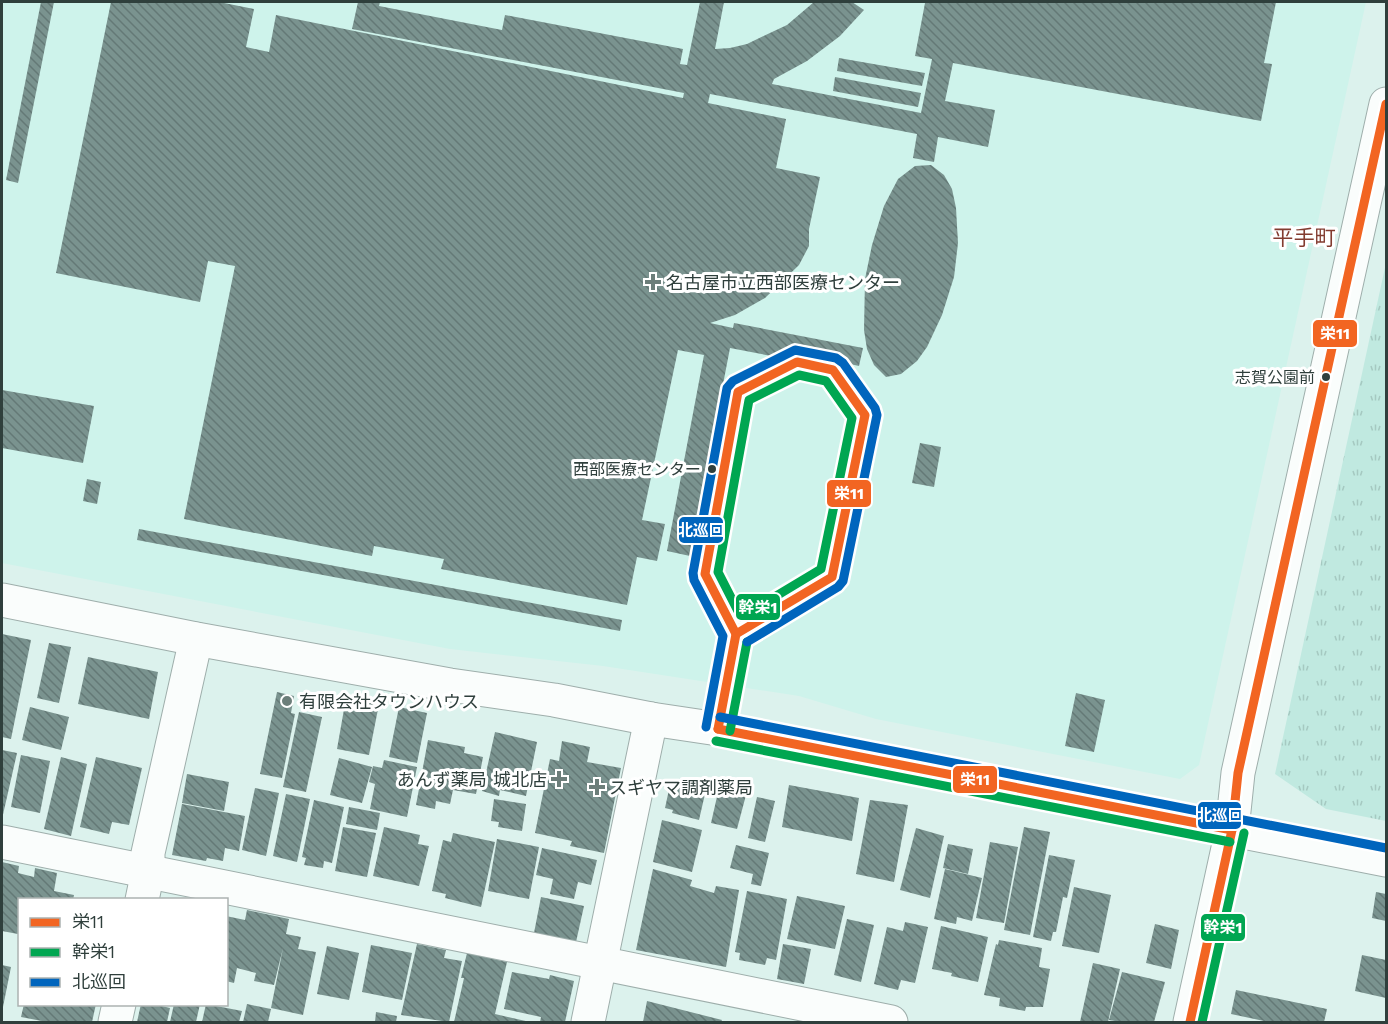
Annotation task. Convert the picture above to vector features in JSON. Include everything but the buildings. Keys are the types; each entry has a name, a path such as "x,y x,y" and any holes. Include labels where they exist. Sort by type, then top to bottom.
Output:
{"street":[{"path":"1190,1023 1232,830 1238,773 1386,104"},
{"path":"2,600 450,686 554,700 651,719 718,729 1386,860"},
{"path":"145,885 148,853 196,639"},
{"path":"588,1023 651,719"},
{"path":"2,842 145,885 219,898"},
{"path":"228,900 600,965 891,1023"},
{"path":"115,1023 119,1006"}],"shaded area":[{"name":"名古屋市立西部医療センター","path":"2,2 1366,2 1199,765 1180,779 876,719 799,696 603,666 450,649 2,563"}],"green space":[{"path":"1386,263 1386,821 1326,809 1275,774"}],"transit line":[{"name":"栄11","path":"1190,1022 1232,830 1238,773 1386,104"},
{"name":"北巡回","path":"706,727 723,636 694,580 693,573 727,388 733,381 795,350 836,358 843,363 875,408 877,415 843,581 838,587 747,642"},
{"name":"栄11","path":"797,362 833,370 865,415 832,577 736,634 705,574 738,392 797,362"},
{"name":"幹栄1","path":"799,375 826,381 852,418 821,569 741,617 718,572 749,400 799,375"},
{"name":"栄11","path":"718,729 736,634"},
{"name":"幹栄1","path":"730,731 747,642"},
{"name":"北巡回","path":"720,717 1386,848"},
{"name":"栄11","path":"718,729 1232,830"},
{"name":"幹栄1","path":"716,741 1230,842"},
{"name":"幹栄1","path":"1202,1022 1244,833"}],"place":[{"name":"名古屋市立西部医療センター","path":"653,282"},
{"name":"志賀公園前","path":"1326,377"},
{"name":"西部医療センター","path":"712,469"},
{"name":"有限会社タウンハウス","path":"287,701"},
{"name":"あんず薬局 城北店","path":"559,779"},
{"name":"スギヤマ調剤薬局","path":"597,787"}],"district":[{"name":"平手町","path":"1304,237"}]}
